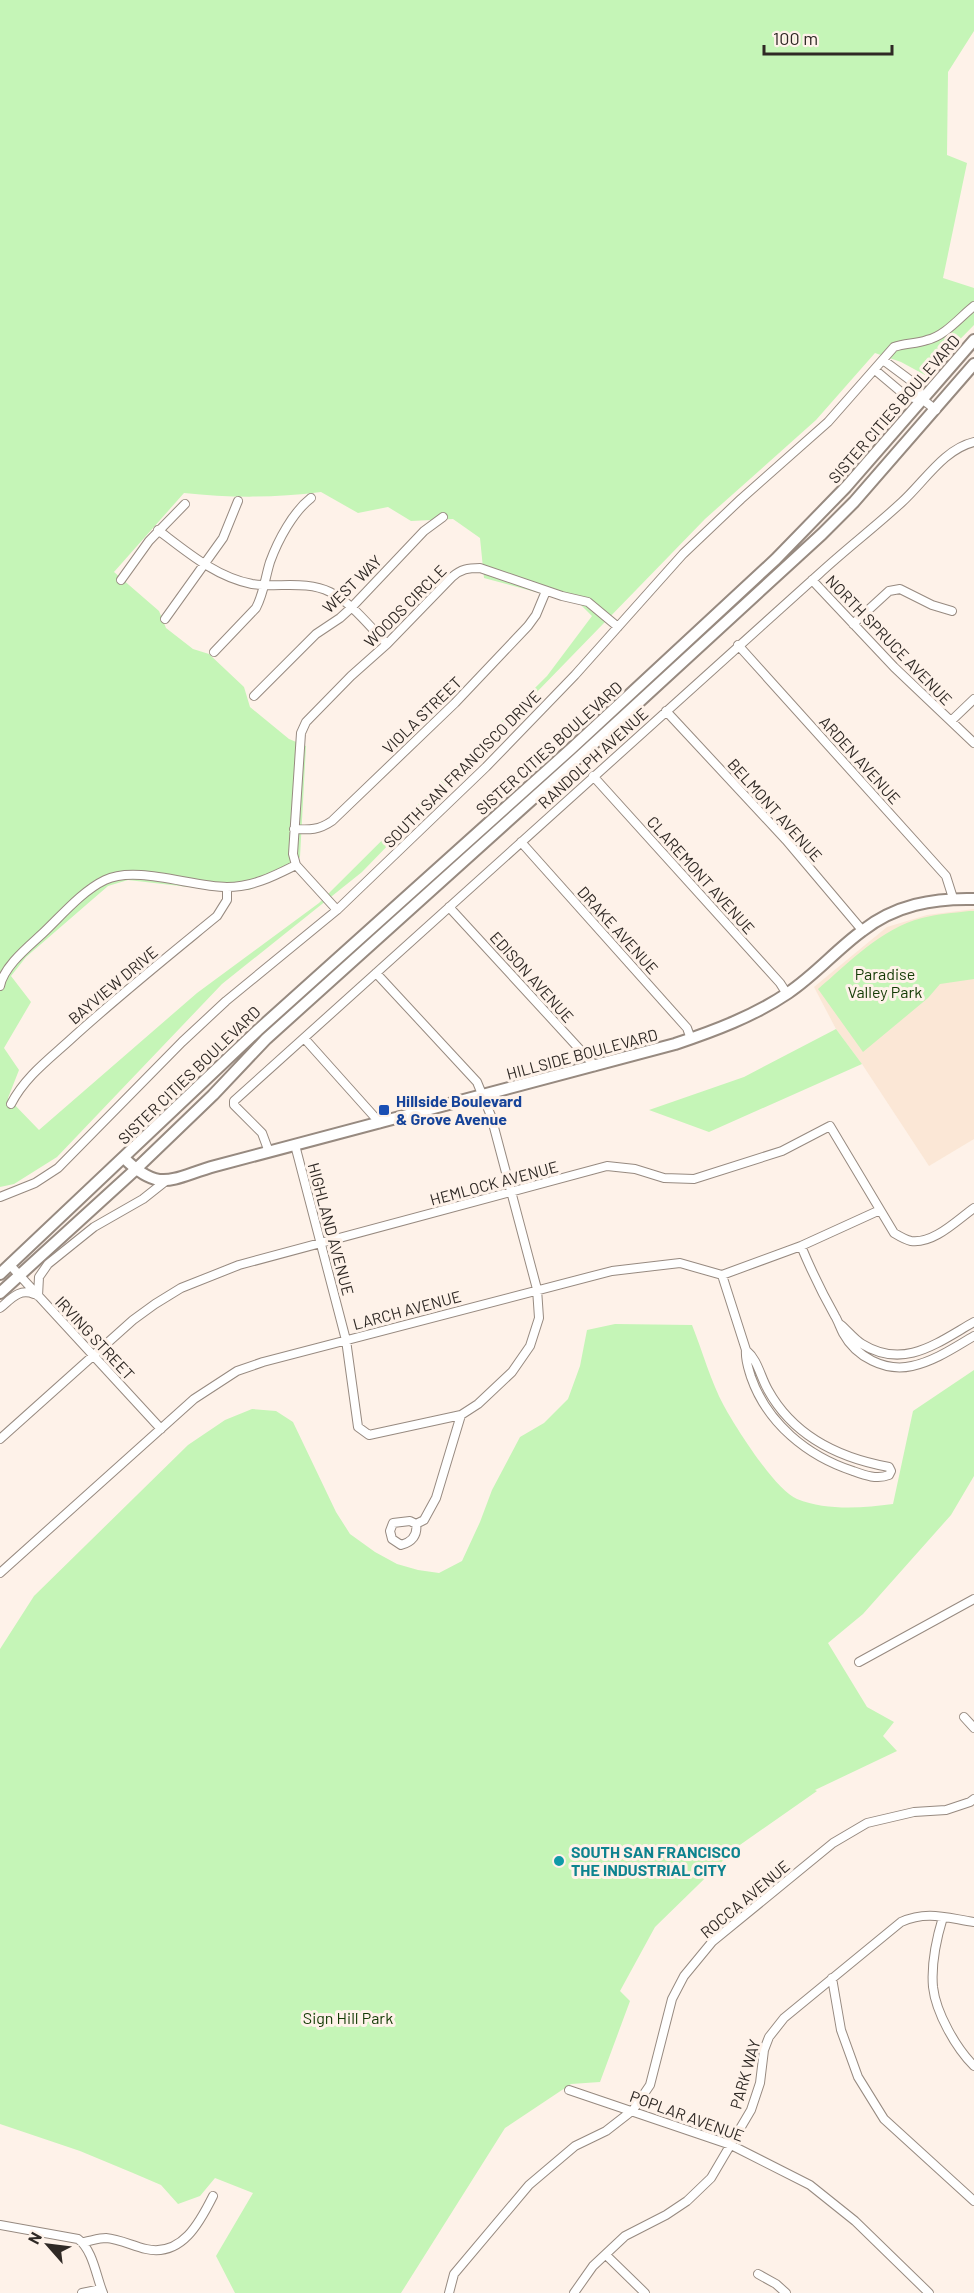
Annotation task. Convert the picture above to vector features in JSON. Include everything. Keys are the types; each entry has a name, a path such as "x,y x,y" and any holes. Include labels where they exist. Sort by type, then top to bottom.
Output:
{"main road":[{"name":"SISTER CITIES BOULEVARD","path":"124,1158 258,1030 571,749 776,559 846,487 974,340"},
{"name":"SISTER CITIES BOULEVARD","path":"135,1170 213,1095 266,1039 822,534 854,502 974,364"},
{"name":"HILLSIDE BOULEVARD","path":"167,1180 691,1039 734,1023 787,994 810,978 862,930 907,906 930,900 974,899"},
{"path":"0,1274 124,1158 135,1170 149,1179 167,1180"},
{"path":"0,1293 135,1170"}],"street":[{"name":"SOUTH SAN FRANCISCO DRIVE","path":"0,1197 35,1183 58,1168 225,1001 337,910 486,767 618,627 683,554 828,422 894,347 928,340 942,333 974,306"},
{"path":"883,360 918,386 922,399"},
{"path":"875,370 907,397 922,399 936,410"},
{"name":"RANDOLPH AVENUE","path":"269,1152 262,1133 234,1105 234,1101 738,645 900,504 945,458 955,450 974,442"},
{"path":"214,652 256,608 280,541 299,511 311,498"},
{"path":"165,619 223,538 238,501"},
{"path":"121,580 158,530 185,504"},
{"name":"WEST WAY","path":"254,696 316,634 351,608 424,531 443,517"},
{"path":"158,530 203,564 238,580 265,585 311,586 327,590 340,597 387,644"},
{"name":"WOODS CIRCLE","path":"294,829 301,733 306,722 460,571 480,568 546,591 588,602 618,627"},
{"name":"NORTH SPRUCE AVENUE","path":"812,580 853,624 974,743"},
{"path":"853,624 889,591 900,589 932,605 952,611"},
{"name":"VIOLA STREET","path":"294,829 322,828 332,820 455,702 520,634 536,615 546,591"},
{"name":"ARDEN AVENUE","path":"738,645 946,876 953,898"},
{"path":"951,721 974,699"},
{"name":"BELMONT AVENUE","path":"666,711 786,840 862,930"},
{"name":"CLAREMONT AVENUE","path":"593,776 780,983 787,994"},
{"path":"294,829 292,854 296,865 337,910"},
{"name":"DRAKE AVENUE","path":"521,842 687,1028 691,1039"},
{"path":"0,986 5,973 32,944 91,889 105,880 120,874 136,874 227,887 262,881 296,865"},
{"name":"BAYVIEW DRIVE","path":"11,1104 23,1083 145,975 217,916 227,900 227,887"},
{"name":"EDISON AVENUE","path":"449,907 595,1066"},
{"path":"376,973 470,1073 483,1095 537,1289 538,1318 530,1346 512,1372 478,1404 461,1415 436,1498 424,1520 416,1524"},
{"path":"304,1038 380,1123"},
{"name":"HEMLOCK AVENUE","path":"0,1439 133,1320 181,1288 239,1265 607,1166 635,1169 664,1178 694,1179 782,1151 830,1126 894,1233 909,1241 932,1238 974,1208"},
{"name":"HIGHLAND AVENUE","path":"295,1145 346,1340 358,1427 369,1435 461,1415"},
{"name":"HILLSIDE BOULEVARD","path":"38,1296 39,1277 48,1264 94,1227 142,1199 167,1180"},
{"path":"746,1350 753,1356 768,1389 792,1421 807,1435 840,1455 889,1467 891,1471 884,1477 875,1478 836,1465 808,1450 776,1421 754,1385 745,1359 746,1350 722,1275 801,1246 880,1210"},
{"path":"801,1246 818,1286 843,1332 855,1349 869,1359 891,1367 911,1366 933,1359 974,1335"},
{"name":"LARCH AVENUE","path":"0,1573 194,1399 237,1371 263,1362 612,1271 680,1263 722,1275"},
{"name":"IRVING STREET","path":"10,1265 161,1429"},
{"path":"0,1308 20,1292 26,1291 38,1296"},
{"path":"840,1324 860,1343 877,1351 894,1355 912,1355 931,1347 974,1322"},
{"path":"836,1465 840,1455"},
{"path":"859,1662 974,1599"},
{"path":"964,1717 974,1728"},
{"name":"ROCCA AVENUE","path":"449,2293 454,2274 529,2185 575,2146 606,2131 633,2110 650,2085 672,1999 684,1976 712,1942 833,1843 867,1824 914,1812 946,1810 974,1799"},
{"name":"PARK WAY","path":"574,2293 593,2266 625,2236 666,2215 687,2201 711,2178 751,2110 760,2084 764,2050 770,2037 784,2018 901,1922 916,1915 974,1922"},
{"path":"943,1917 935,1944 933,1988 943,2018 961,2053 974,2066"},
{"path":"832,1978 841,2030 858,2077 884,2119 974,2201"},
{"name":"POPLAR AVENUE","path":"569,2090 731,2145 810,2185 855,2222 929,2293"},
{"path":"0,2224 71,2236 83,2242 105,2238 149,2250 182,2242 198,2227 213,2196"},
{"path":"82,2293 102,2291 83,2242"},
{"path":"606,2255 645,2293"},
{"path":"758,2274 776,2284 786,2293"}],"shaded area":[{"path":"974,909 974,1139 929,1166 862,1064 836,1029 814,987 887,927 927,915"}],"green space":[{"path":"0,0 974,0 974,31 948,72 947,155 967,163 943,278 974,288 974,325 925,375 901,362 875,353 816,420 705,519 362,872 222,984 57,1157 14,1184 0,1187","holes":["321,492 358,513 388,507 411,521 453,519 480,538 484,578 580,604 592,616 547,676 319,903 197,993 39,1130 8,1098 19,1070 4,1048 31,1002 11,976 26,957 108,886 128,880 215,890 249,890 288,873 300,857 306,746 289,739 250,707 244,687 209,654 193,649 166,628 159,611 114,572 184,493 252,497"]},
{"name":"Paradise Valley Park","path":"974,911 974,979 940,984 928,998 863,1052 818,989 866,948 893,930 922,918"},
{"path":"836,1029 862,1064 709,1132 649,1110 744,1077"},
{"name":"Sign Hill Park","path":"615,1324 692,1325 719,1397 757,1458 788,1494 809,1503 833,1507 893,1504 913,1411 974,1370 974,1476 951,1515 863,1614 828,1643 867,1707 894,1722 883,1736 897,1751 815,1790 817,1791 737,1847 655,1927 620,1991 630,2001 600,2082 571,2084 505,2128 401,2293 235,2293 216,2256 253,2193 215,2178 200,2196 178,2204 161,2185 80,2151 0,2124 0,1649 34,1596 188,1445 225,1420 252,1409 276,1411 293,1422 336,1512 350,1534 397,1564 418,1570 439,1573 462,1561 492,1490 520,1437 544,1423 568,1399 580,1366 587,1330"}],"place":[{"name":"Hillside Boulevard & Grove Avenue","path":"384,1110"},
{"name":"SOUTH SAN FRANCISCO THE INDUSTRIAL CITY","path":"559,1861"}]}
